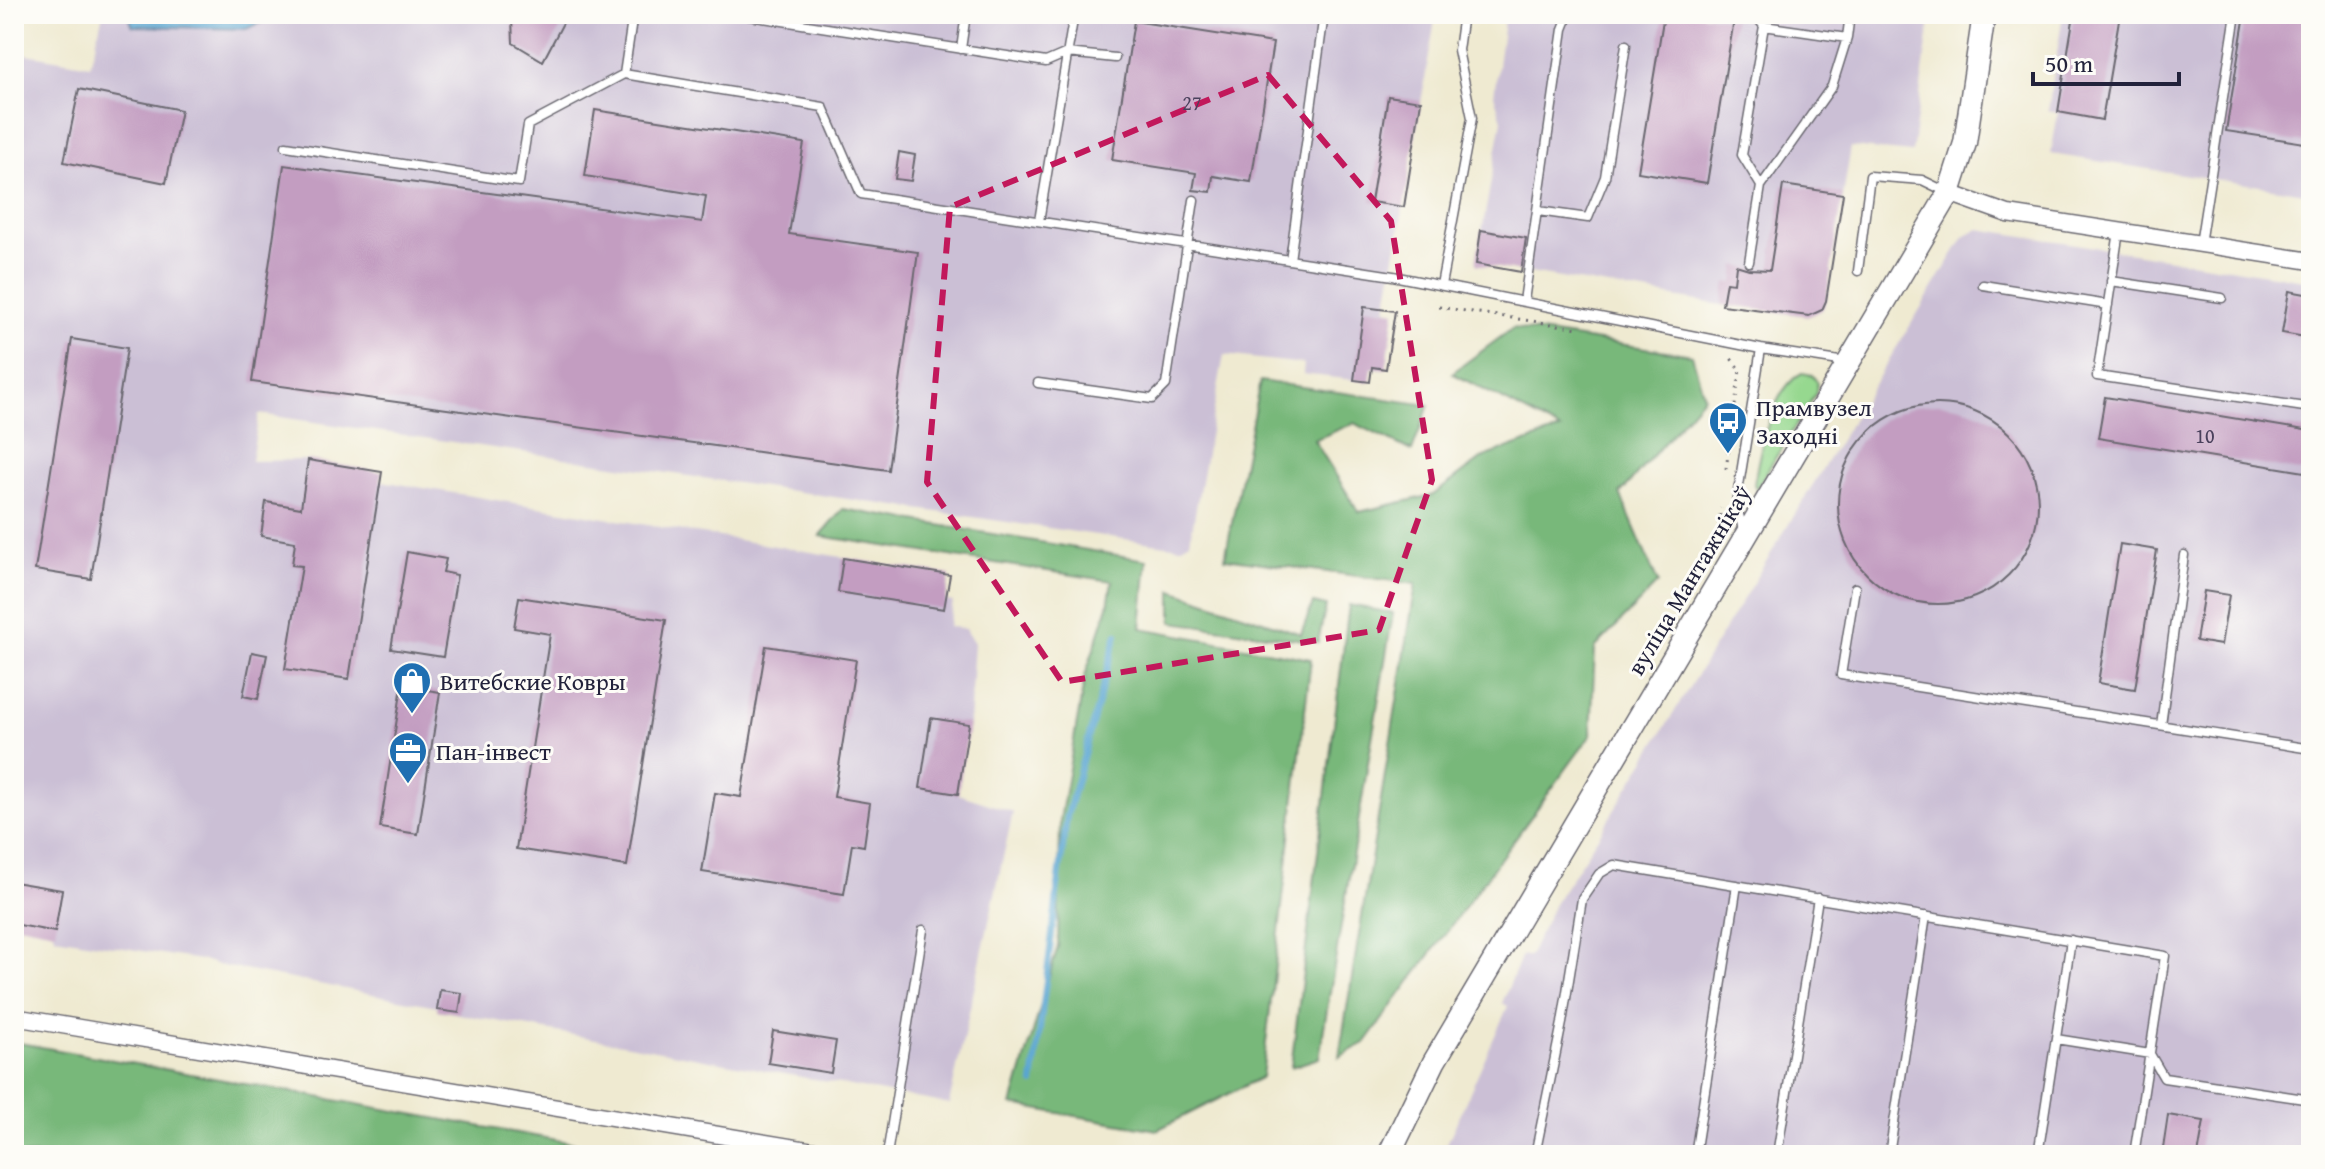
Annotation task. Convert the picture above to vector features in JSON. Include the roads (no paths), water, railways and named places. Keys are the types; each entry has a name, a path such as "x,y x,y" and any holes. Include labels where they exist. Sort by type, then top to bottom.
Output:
{"street":[{"name":"вуліца Мантажнікаў","path":"1389,1155 1434,1062 1949,193 1965,143 1984,14"},
{"path":"1949,193 2008,214 2311,261"},
{"path":"14,1017 838,1155"}],"lane":[{"path":"624,74 633,14"},
{"path":"737,14 1046,62 1067,53 1115,58"},
{"path":"961,49 966,14"},
{"path":"1039,221 1074,14"},
{"path":"1290,260 1324,14"},
{"path":"1441,285 1472,118 1458,50 1463,16 1442,14"},
{"path":"1524,301 1563,29 1569,14"},
{"path":"1754,14 1764,26 1847,38"},
{"path":"1749,262 1761,186 1832,86 1847,38 1850,14"},
{"path":"2200,244 2236,14"},
{"path":"1761,186 1742,155 1764,26"},
{"path":"1538,211 1588,218 1605,177 1626,45"},
{"path":"286,146 519,182 528,125 624,74 823,107 861,194 1441,285 1761,349 1850,363"},
{"path":"1858,271 1870,176 1922,180 1949,193"},
{"path":"1038,383 1152,399 1166,385 1194,200"},
{"path":"2119,231 2097,376 2311,408"},
{"path":"2111,281 2222,298"},
{"path":"1983,285 2108,305"},
{"path":"1745,535 1736,504 1761,349"},
{"path":"2161,725 2184,555"},
{"path":"1855,588 1841,675 2311,749"},
{"path":"1535,1155 1562,1023 1582,899 1599,874 1614,865 2165,956 2134,1155"},
{"path":"1695,1155 1737,885"},
{"path":"1777,1155 1818,898"},
{"path":"1889,1155 1926,916"},
{"path":"887,1155 923,930"},
{"path":"2038,1155 2071,940"},
{"path":"2056,1039 2150,1054"},
{"path":"2150,1054 2164,1078 2311,1100"}],"water":[{"path":"127,14 282,14 246,29 133,26"}],"waterway":[{"path":"1033,1083 1067,816 1117,634"}],"place":[{"name":"Прамвузел Заходні","path":"1728,455"},
{"name":"Витебские Ковры","path":"412,715"},
{"name":"Пан-інвест","path":"408,785"}]}
